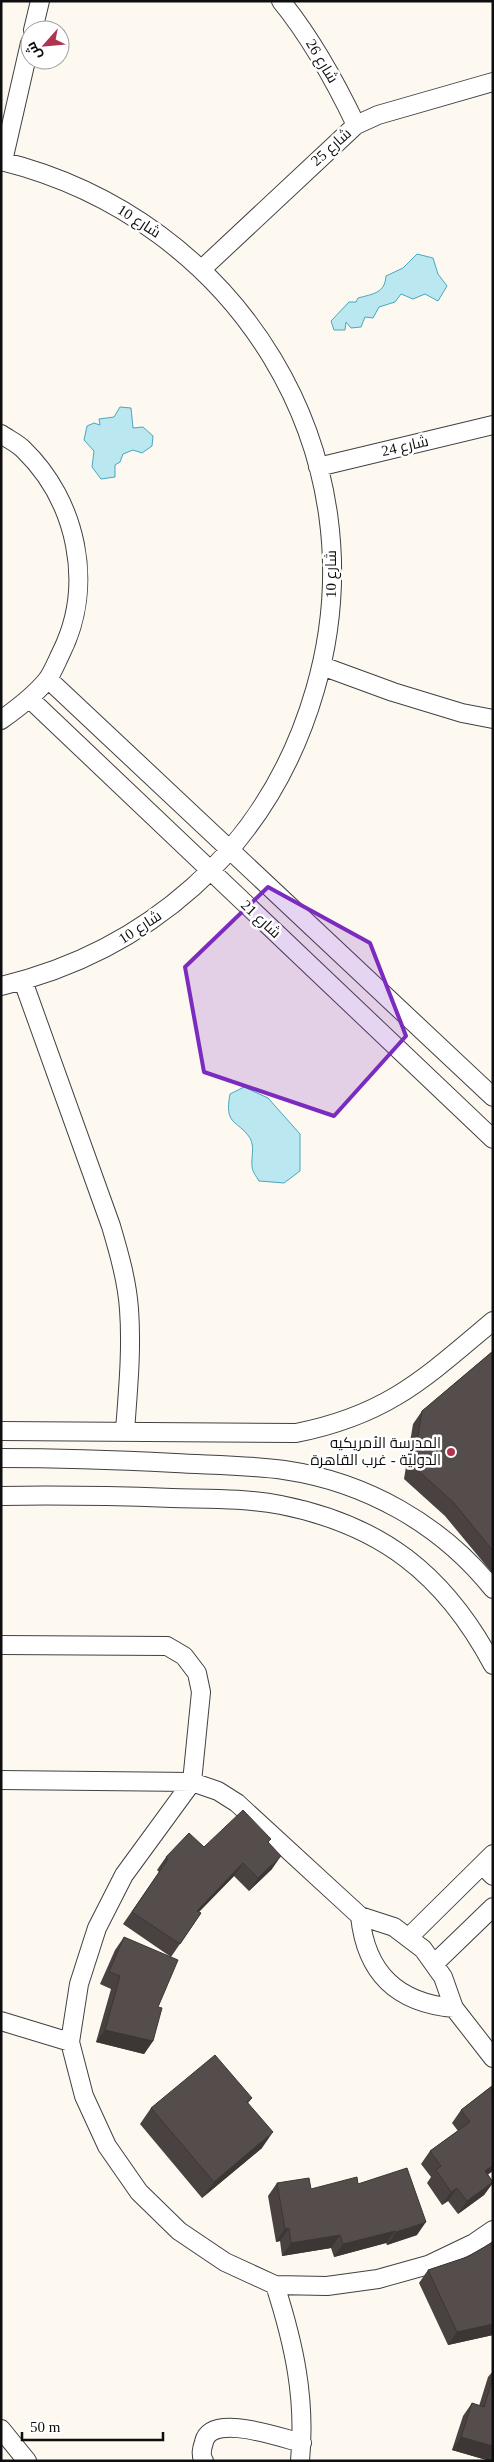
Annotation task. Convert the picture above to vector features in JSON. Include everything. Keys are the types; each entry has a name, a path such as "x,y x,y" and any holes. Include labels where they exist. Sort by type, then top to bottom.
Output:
{"street":[{"path":"35,20 40,1"},
{"name":"شارع 26","path":"281,1 319,53 356,125"},
{"path":"2,161 24,70"},
{"name":"شارع 25","path":"202,269 356,125 378,115 493,82"},
{"name":"شارع 10","path":"1,986 23,981 75,963 124,938 170,908 231,850 260,810 285,768 307,718 322,666 330,617 332,566 329,524 318,467 300,412 274,360 244,317 202,269 168,239 114,204 89,191 47,174 2,161"},
{"name":"شارع 24","path":"318,467 493,425"},
{"path":"1,434 23,449 55,488 75,534 80,584 71,634 48,678 30,699 1,720"},
{"path":"322,666 393,692 462,714 493,720"},
{"name":"شارع 21","path":"48,678 490,1089"},
{"name":"شارع 21","path":"30,699 493,1139"},
{"path":"23,981 112,1226 123,1266 129,1307 131,1348 125,1431"},
{"path":"464,1111 490,1089"},
{"path":"1,1431 296,1433 327,1427 356,1418 385,1405 415,1386 493,1321"},
{"path":"1,1458 77,1458 285,1470 335,1482 399,1508 437,1532 476,1568 493,1589"},
{"path":"1,1496 80,1494 231,1500 280,1505 340,1522 384,1542 432,1579 446,1593 474,1631 493,1665"},
{"path":"1,1645 167,1646 184,1656 197,1672 200,1692 192,1782 124,1875 98,1928 79,1984 70,2042 84,2096 107,2146 139,2192 179,2231 225,2262 275,2285 328,2286 378,2279 428,2265 474,2243 493,2230"},
{"path":"1,1780 192,1782 218,1790 237,1803 360,1916 394,1927 409,1937 435,1963 443,1977 454,2008 493,2058"},
{"path":"409,1937 489,1865"},
{"path":"435,1963 493,1907"},
{"path":"360,1916 362,1936 369,1956 380,1973 395,1988 413,1999 433,2006 454,2008"},
{"path":"1,2021 70,2042"},
{"path":"275,2285 292,2336 299,2380 302,2443 300,2461"},
{"path":"204,2461 201,2456 204,2439 217,2427 235,2427 302,2443"},
{"path":"1,2428 27,2461"}],"highlighted area":[{"path":"268,887 370,943 406,1036 334,1116 204,1072 185,967"}],"water":[{"path":"417,254 433,258 438,274 447,286 438,301 425,294 413,299 401,294 395,302 379,307 373,318 365,317 361,327 351,328 346,322 345,330 334,330 331,321 349,302 356,302 358,298 377,292 383,286 386,276 403,268"},
{"path":"120,407 131,408 133,428 143,427 153,436 152,446 142,453 133,450 123,454 120,462 115,465 115,477 101,479 92,467 94,451 84,440 87,426 94,423 100,425 99,419 114,417"},
{"path":"244,1087 268,1098 300,1134 300,1171 284,1183 259,1181 252,1168 253,1148 250,1138 230,1117 230,1094"}],"building":[{"name":"المدرسة الأمريكيه الدولية - غرب القاهرة","path":"493,1351 493,1551 454,1503 413,1466 422,1411"},
{"path":"243,1810 271,1839 268,1842 281,1856 258,1878 243,1863 197,1911 201,1913 180,1944 132,1912 168,1859 166,1857 189,1833 204,1847"},
{"path":"124,1937 178,1960 158,2007 162,2008 153,2041 105,2030 120,1976 109,1972"},
{"path":"215,2055 252,2098 247,2102 273,2132 214,2182 151,2108"},
{"path":"492,2086 493,2165 485,2171 493,2182 467,2201 457,2188 451,2192 436,2170 441,2166 430,2151 470,2122 461,2110"},
{"path":"407,2168 426,2222 396,2232 343,2244 340,2235 291,2243 289,2228 285,2229 277,2183 309,2178 311,2189 357,2177 358,2184"},
{"path":"493,2242 493,2324 457,2332 428,2270 467,2257"},
{"path":"493,2378 493,2446 461,2437 472,2403 484,2407"}],"place":[{"name":"المدرسة الأمريكيه الدولية - غرب القاهرة","path":"451,1452"}]}
